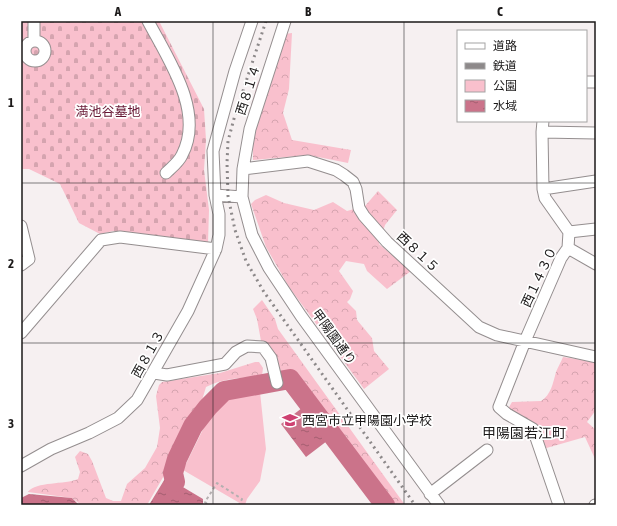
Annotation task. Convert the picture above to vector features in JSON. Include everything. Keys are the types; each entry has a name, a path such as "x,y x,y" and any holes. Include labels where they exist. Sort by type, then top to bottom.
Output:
{"street":[{"path":"34,21 34,40"},
{"path":"148,21 174,70 185,98 189,118 189,140 182,157 166,173"},
{"name":"西８１３","path":"21,466 52,449 89,433 118,418 137,400 154,373 188,311 216,250 219,231 215,194 213,151 235,71 252,21"},
{"name":"西８１４","path":"243,169 250,128 285,21"},
{"path":"596,133 542,126 544,198 569,232 596,229"},
{"name":"西８１５","path":"243,169 308,161 336,170 353,182 356,189 358,208 387,242 479,327 497,335 596,357"},
{"name":"甲陽園通り","path":"243,169 242,197 252,234 269,268 301,316 439,505"},
{"path":"543,189 596,181"},
{"path":"215,194 242,197"},
{"path":"21,226 29,259 21,266"},
{"name":"西１４３０","path":"559,505 532,430 499,407 525,341 561,258 568,248 569,232"},
{"path":"21,333 101,240 120,237 216,250"},
{"path":"568,248 596,264"},
{"path":"154,373 167,375 225,364 236,352 247,346 263,347 271,358 277,383"},
{"path":"430,494 487,450"}],"path":[{"path":"207,504 205,502 217,483 242,499 239,505"}],"green space":[{"name":"満池谷墓地","path":"21,21 159,21 204,109 206,140 204,170 209,210 208,243 113,231 100,234 79,223 60,184 29,169 21,169"},
{"path":"292,33 289,89 283,113 292,140 351,150 348,163 308,155 253,160 253,144 245,127 258,82 272,71 284,34"},
{"path":"378,191 397,210 385,225 379,244 411,271 387,289 367,271 364,264 346,261 339,271 353,291 347,302 356,311 357,320 372,338 374,351 389,369 364,389 289,287 266,247 251,204 255,200 266,195 284,203 314,210 333,202 347,211 365,206"},
{"path":"262,300 275,319 278,329 405,505 379,505 290,382 282,384 270,346 261,341 257,319 253,309"},
{"path":"563,357 596,362 596,410 587,422 596,430 596,461 585,437 543,449 508,409 512,402 541,401 551,388"},
{"path":"259,362 263,368 262,376 226,380 206,387 196,420 147,505 81,505 72,498 28,492 37,486 78,479 80,472 75,457 80,451 88,454 92,461 106,498 113,501 121,501 127,484 145,468 157,447 160,428 156,396 159,385 162,382 220,373"},
{"path":"260,392 266,449 260,481 247,499 245,505 243,505 183,470 213,409 223,401"}],"water":[{"path":"302,408 327,441 306,457 281,424"},
{"path":"166,477 203,499 203,505 149,505"},
{"path":"29,494 72,498 79,505 21,505 21,498"}],"waterway":[{"path":"175,482 173,473 177,459 193,426 208,407 224,391 290,379 385,505"}],"railway":[{"path":"266,21 228,141 228,196 235,230 246,261 264,292 415,505"}],"place":[{"name":"西宮市立甲陽園小学校","path":"290,420"}],"district":[{"name":"甲陽園若江町","path":"524,433"}]}
